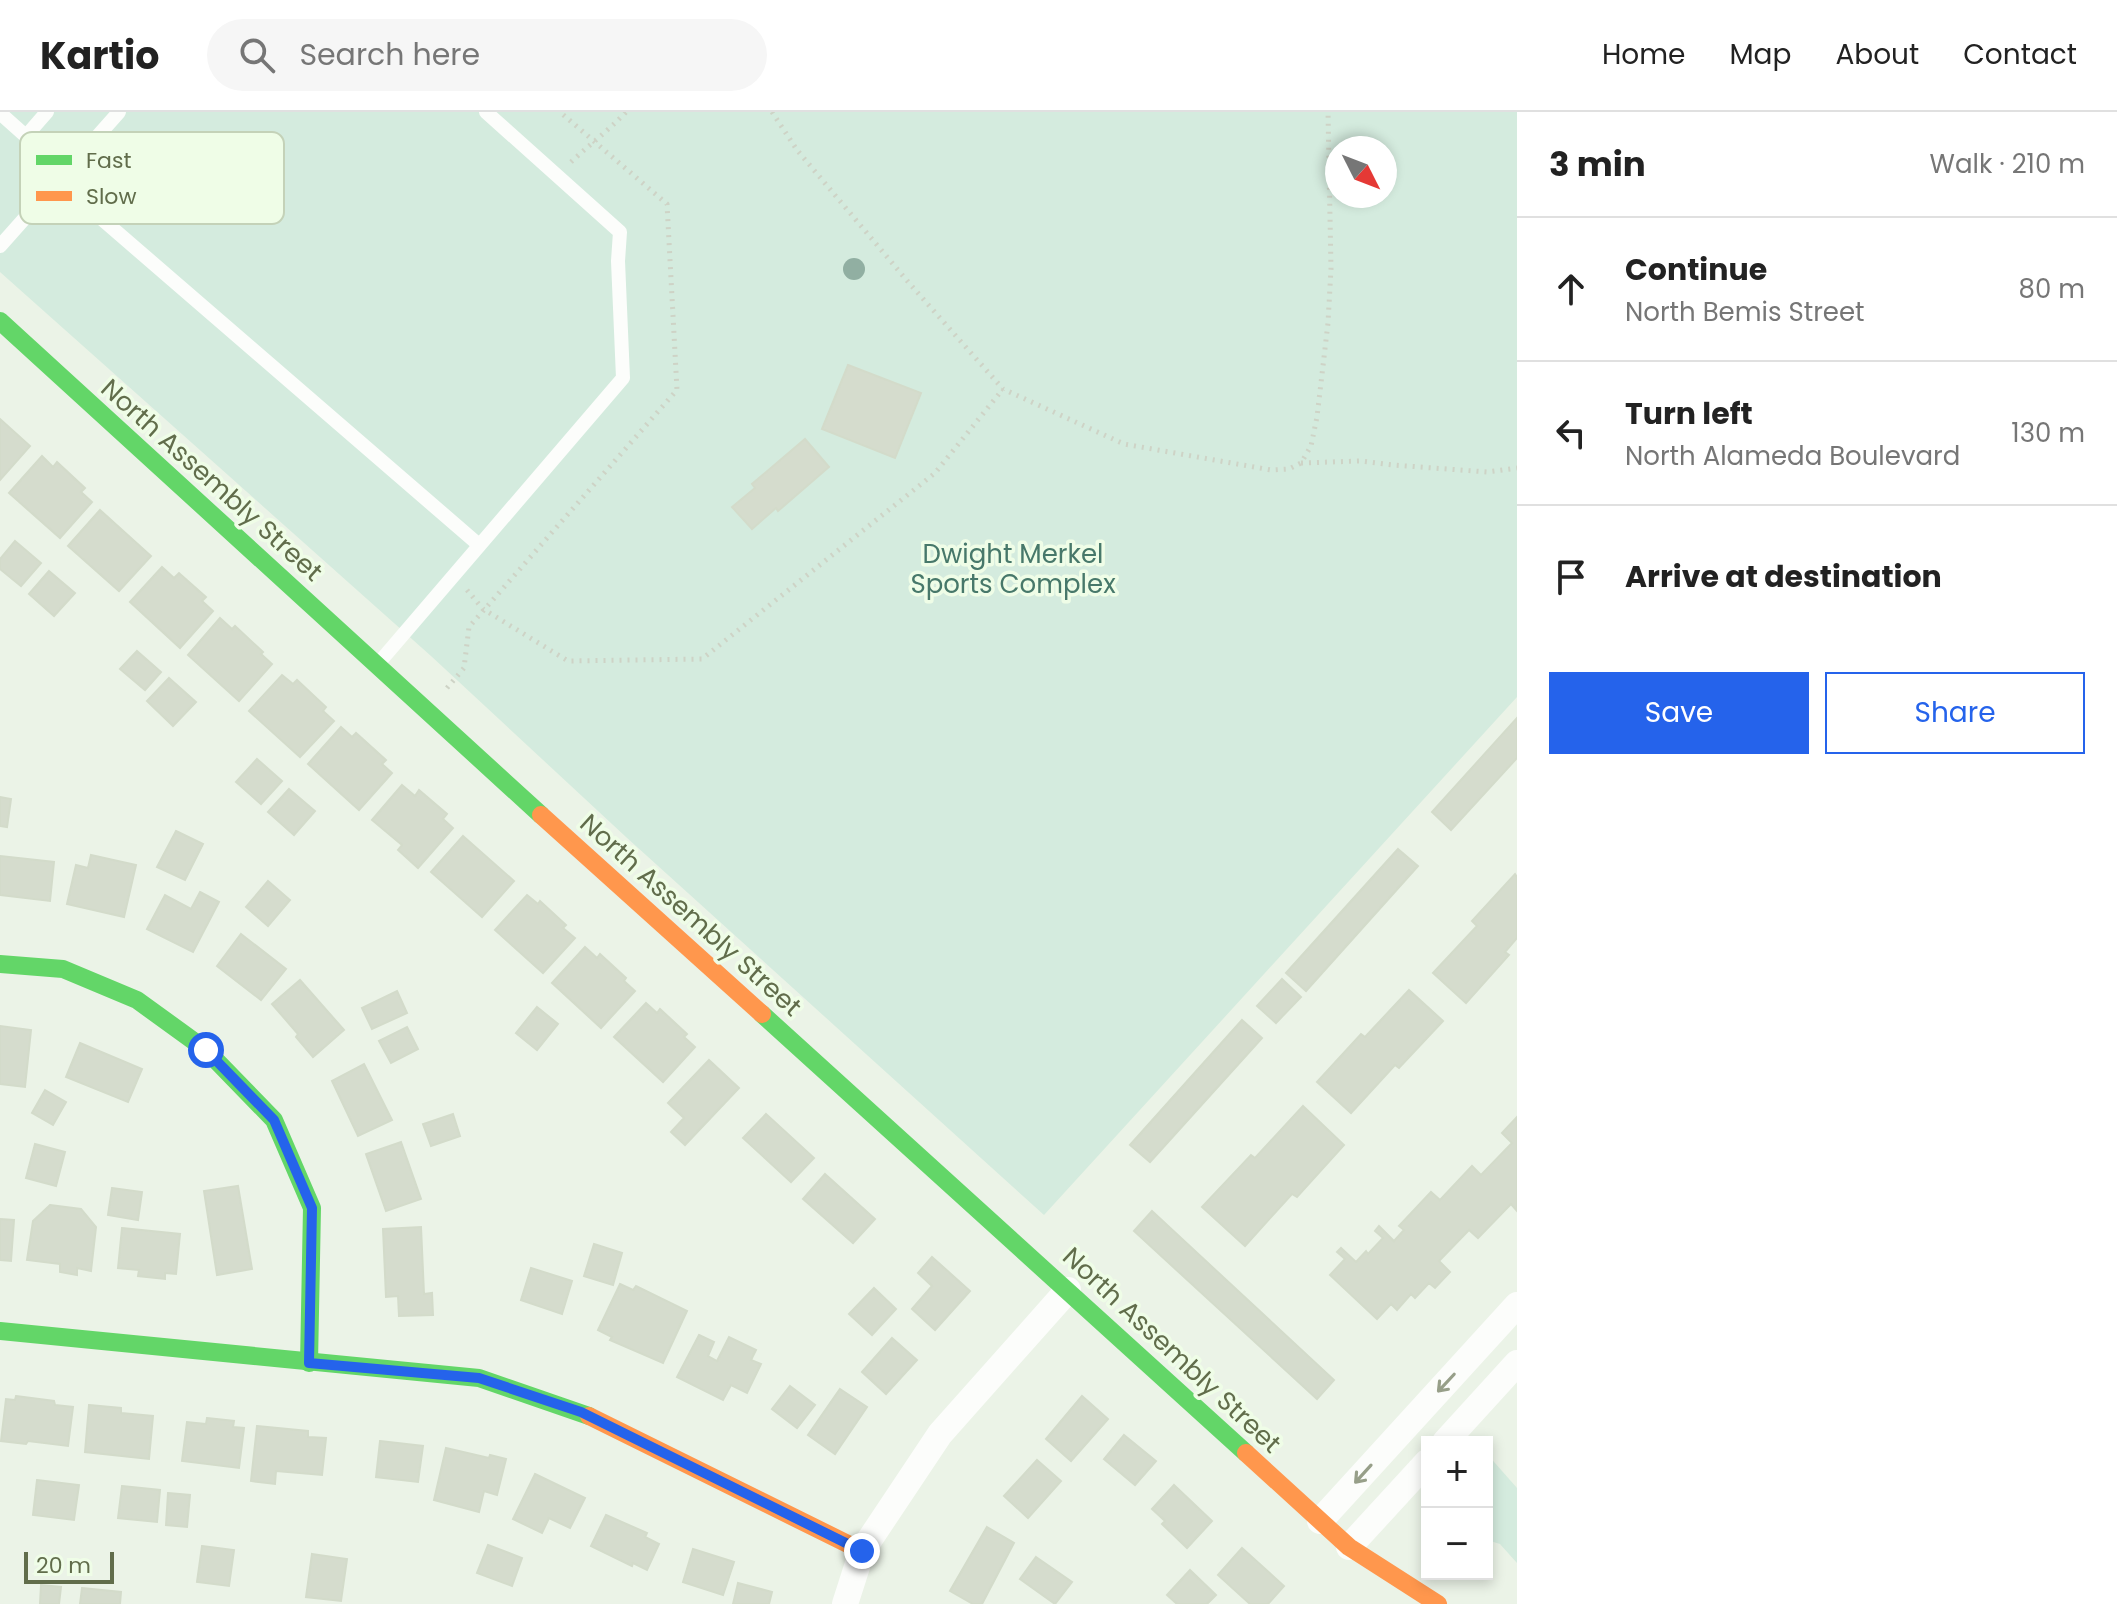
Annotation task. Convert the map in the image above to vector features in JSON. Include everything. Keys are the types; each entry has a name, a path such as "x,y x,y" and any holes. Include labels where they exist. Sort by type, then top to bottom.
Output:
{"main road":[{"name":"North Assembly Street","path":"0,321 1349,1547 1438,1604"},
{"path":"0,964 63,969 137,1000 206,1050 274,1120 312,1208 309,1363"},
{"path":"0,1331 479,1378 581,1412 862,1551"},
{"name":"North Assembly Street","path":"1349,1547 1374,1581"}],"street":[{"path":"845,1604 862,1551 940,1434 1068,1290"},
{"path":"1320,1521 1517,1305"},
{"path":"1451,1436 1513,1375 1482,1344"},
{"path":"1349,1547 1421,1469"}],"lane":[{"path":"30,132 47,112"},
{"path":"101,132 119,112"},
{"path":"377,665 623,378 618,261 620,232 486,112"},
{"path":"0,113 21,132"},
{"path":"0,246 20,224"},
{"path":"115,224 479,545"}],"path":[{"path":"557,176 626,112"},
{"path":"772,112 807,162 1003,389 1124,444 1271,470 1289,469 1301,463 1360,461 1487,472 1517,468"},
{"path":"1301,463 1311,446 1317,417 1328,323 1331,269 1328,112"},
{"path":"453,574 483,609 568,661 702,659 935,473 1003,389"}],"green space":[{"name":"Dwight Merkel Sports Complex","path":"0,112 1517,112 1517,697 1044,1215 431,656 0,272"},
{"path":"1493,1461 1517,1488 1517,1563 1500,1544 1493,1542"}],"building":[{"path":"848,365 921,393 895,458 822,429"},
{"path":"0,419 30,446 0,480"},
{"path":"805,439 829,467 752,529 732,507 755,488 752,484"},
{"path":"42,456 53,467 57,462 85,488 81,492 92,502 60,538 9,493"},
{"path":"100,510 151,556 119,591 68,546"},
{"path":"15,541 41,563 21,586 0,569 0,559"},
{"path":"162,567 174,578 179,573 206,597 202,601 213,611 180,648 130,602"},
{"path":"49,571 75,593 54,616 29,594"},
{"path":"220,618 232,629 235,626 272,664 239,701 188,655"},
{"path":"137,651 161,672 145,690 120,669"},
{"path":"282,675 293,684 297,680 326,707 323,711 334,721 300,757 249,711"},
{"path":"169,678 196,702 173,726 147,701"},
{"path":"1517,718 1517,758 1451,830 1432,812"},
{"path":"341,727 352,737 356,733 386,760 382,764 392,773 359,810 308,764"},
{"path":"257,759 282,781 261,804 236,782"},
{"path":"402,785 415,796 419,790 447,814 443,819 453,828 418,868 398,850 402,845 372,820"},
{"path":"289,789 315,811 294,835 268,812"},
{"path":"0,797 11,799 7,827 0,826"},
{"path":"176,831 203,844 185,880 157,867"},
{"path":"463,836 514,881 482,917 431,872"},
{"path":"1398,849 1418,866 1306,991 1286,973"},
{"path":"91,855 136,865 124,917 67,904 76,865 88,868"},
{"path":"0,856 54,862 50,901 0,895"},
{"path":"1515,874 1517,938 1505,952 1509,955 1466,1003 1433,973 1477,926 1472,921"},
{"path":"268,881 290,900 268,926 246,907"},
{"path":"200,892 219,902 193,952 147,929 165,895 191,909"},
{"path":"527,895 538,904 540,901 575,938 543,973 495,930"},
{"path":"241,934 286,969 261,1000 217,966"},
{"path":"585,947 597,958 600,954 635,991 601,1028 552,983"},
{"path":"1282,979 1301,997 1276,1023 1257,1006"},
{"path":"300,980 344,1030 313,1057 272,1004"},
{"path":"1409,990 1443,1021 1399,1068 1395,1065 1351,1113 1317,1082 1361,1034 1365,1037"},
{"path":"397,991 407,1013 372,1029 362,1008"},
{"path":"646,1003 657,1013 660,1009 687,1034 684,1037 695,1047 663,1082 614,1037"},
{"path":"537,1007 558,1024 537,1050 516,1033"},
{"path":"1242,1020 1262,1038 1150,1162 1130,1145"},
{"path":"0,1026 31,1030 25,1087 0,1084"},
{"path":"407,1027 418,1049 391,1063 379,1041"},
{"path":"80,1043 142,1069 128,1102 66,1077"},
{"path":"709,1060 739,1088 685,1145 671,1132 684,1118 668,1103"},
{"path":"364,1064 392,1120 358,1136 332,1081"},
{"path":"45,1090 66,1102 53,1125 32,1113"},
{"path":"1303,1106 1344,1145 1297,1197 1292,1194 1245,1246 1202,1207 1251,1155 1255,1158"},
{"path":"453,1114 460,1136 431,1146 423,1124"},
{"path":"766,1114 814,1158 791,1182 743,1138"},
{"path":"1517,1117 1517,1211 1511,1204 1478,1238 1469,1230 1439,1261 1450,1272 1435,1288 1429,1283 1415,1298 1411,1294 1397,1310 1391,1304 1377,1319 1330,1275 1345,1259 1337,1252 1341,1248 1356,1262 1383,1238 1375,1231 1379,1226 1394,1241 1404,1230 1399,1226 1431,1192 1440,1200 1472,1166 1481,1175 1512,1143 1502,1133"},
{"path":"401,1142 421,1199 386,1211 366,1154"},
{"path":"35,1144 65,1152 56,1186 26,1178"},
{"path":"825,1174 875,1219 853,1243 803,1199"},
{"path":"238,1186 252,1269 217,1275 204,1191"},
{"path":"112,1188 142,1192 138,1220 108,1215"},
{"path":"50,1205 81,1209 96,1227 91,1271 77,1268 77,1275 60,1272 60,1264 27,1260 33,1221"},
{"path":"1152,1211 1334,1380 1317,1399 1134,1231"},
{"path":"0,1219 14,1220 11,1261 0,1260"},
{"path":"421,1227 424,1294 432,1293 433,1315 399,1316 398,1296 386,1297 383,1229"},
{"path":"122,1228 180,1234 176,1274 165,1273 165,1279 138,1276 139,1270 118,1268"},
{"path":"594,1244 622,1253 613,1285 584,1276"},
{"path":"932,1257 970,1291 935,1330 912,1309 932,1286 918,1273"},
{"path":"531,1268 572,1281 562,1314 521,1300"},
{"path":"620,1284 633,1290 636,1286 687,1311 663,1363 610,1340 612,1337 598,1330"},
{"path":"874,1288 896,1309 872,1335 849,1314"},
{"path":"699,1335 714,1342 708,1356 717,1361 729,1337 756,1350 751,1360 761,1364 747,1393 731,1385 723,1400 677,1377"},
{"path":"892,1338 917,1360 886,1394 862,1372"},
{"path":"790,1386 815,1405 797,1428 772,1409"},
{"path":"840,1389 867,1407 835,1454 808,1435"},
{"path":"16,1396 73,1407 68,1446 1,1441 6,1399 15,1400"},
{"path":"1082,1396 1108,1419 1071,1461 1046,1439"},
{"path":"89,1405 121,1408 121,1413 153,1416 149,1459 85,1452"},
{"path":"207,1418 234,1421 233,1427 244,1428 239,1468 182,1461 187,1422 206,1424"},
{"path":"257,1426 308,1431 308,1437 326,1438 322,1475 276,1471 275,1484 251,1481"},
{"path":"1124,1435 1156,1461 1135,1485 1104,1459"},
{"path":"380,1441 423,1446 418,1482 376,1477"},
{"path":"446,1448 506,1459 497,1495 484,1491 479,1512 434,1500"},
{"path":"1037,1460 1061,1481 1028,1518 1004,1496"},
{"path":"535,1474 585,1498 570,1528 549,1518 542,1533 513,1519"},
{"path":"37,1480 79,1485 74,1520 33,1515"},
{"path":"1174,1485 1212,1521 1187,1548 1162,1524 1165,1521 1152,1509"},
{"path":"122,1486 160,1490 157,1522 118,1518"},
{"path":"168,1493 190,1495 187,1527 166,1525"},
{"path":"606,1515 647,1533 645,1537 659,1544 647,1570 591,1546"},
{"path":"987,1527 1014,1543 982,1604 973,1604 950,1591"},
{"path":"488,1545 522,1558 512,1586 477,1573"},
{"path":"202,1546 234,1550 229,1586 197,1582"},
{"path":"1242,1548 1284,1586 1268,1604 1250,1604 1218,1575"},
{"path":"693,1549 734,1562 723,1595 683,1582"},
{"path":"312,1554 347,1559 341,1601 306,1597"},
{"path":"1036,1557 1072,1582 1055,1604 1020,1579"},
{"path":"1190,1570 1216,1595 1207,1604 1177,1604 1167,1595"},
{"path":"738,1583 772,1592 769,1604 733,1604"},
{"path":"41,1585 61,1587 59,1604 40,1604"},
{"path":"82,1588 121,1592 120,1604 80,1604"}],"traffic: fast":[{"path":"0,321 541,815"},
{"path":"0,964 63,969 137,1000 206,1050 274,1120 312,1208 309,1363"},
{"path":"762,1014 1246,1453"},
{"path":"0,1331 479,1378 589,1416"}],"traffic: slow":[{"path":"541,815 762,1014"},
{"path":"589,1416 862,1551"},
{"path":"1246,1453 1349,1547 1438,1604"}],"route":[{"path":"206,1050 274,1120 312,1208 309,1363 479,1378 581,1412 862,1551"}]}
